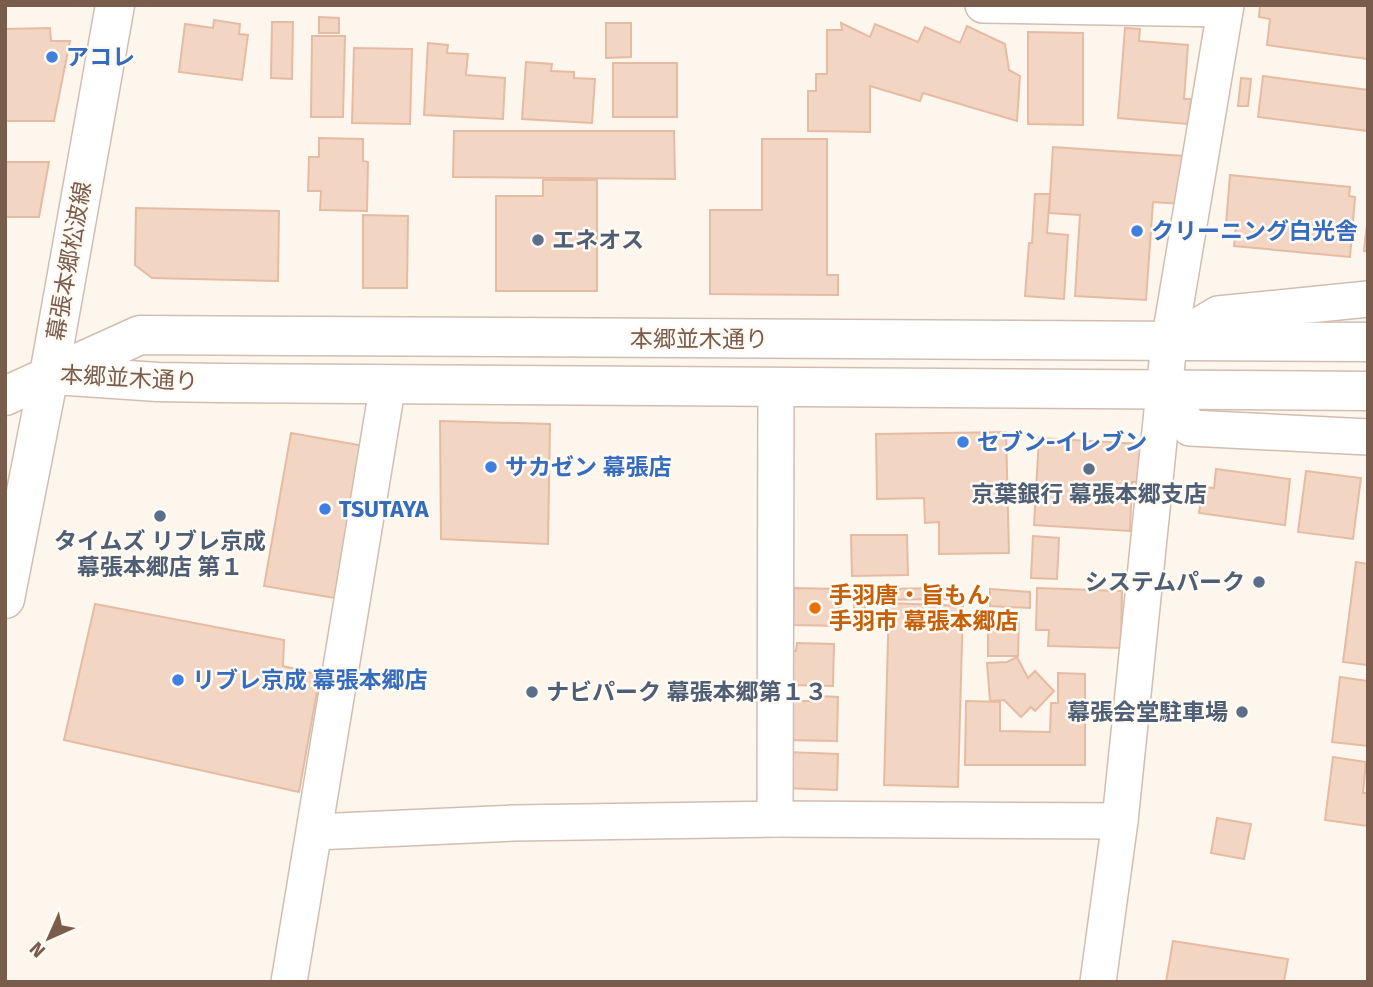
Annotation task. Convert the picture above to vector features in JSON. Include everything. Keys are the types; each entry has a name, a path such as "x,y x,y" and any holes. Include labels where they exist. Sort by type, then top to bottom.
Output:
{"street":[{"name":"幕張本郷松波線","path":"5,599 49,375 115,5"},
{"path":"983,5 1225,7 1169,342 1120,821 1098,982"},
{"path":"1169,342 1218,314 1368,299"},
{"name":"本郷並木通り","path":"49,375 140,335 1368,342"},
{"name":"本郷並木通り","path":"49,375 158,382 1368,391"},
{"path":"5,396 49,375"},
{"path":"289,982 388,383"},
{"path":"775,819 776,386"},
{"path":"1164,389 1190,428 1368,436"},
{"path":"315,832 514,823 775,819 1120,821"}],"building":[{"path":"1260,5 1368,5 1368,59 1267,45 1270,19 1259,17"},
{"path":"319,17 339,18 339,33 319,33"},
{"path":"214,20 240,24 239,34 248,35 242,80 179,72 185,24 213,28"},
{"path":"272,22 293,22 292,79 271,78"},
{"path":"606,23 631,23 631,57 606,58"},
{"path":"841,23 870,37 875,24 918,42 925,27 960,43 967,26 1005,44 1009,70 1020,76 1017,121 923,93 920,101 870,86 870,132 808,131 808,91 816,91 816,74 827,74 827,30 842,30"},
{"path":"50,28 51,41 70,41 54,121 5,121 5,29"},
{"path":"1125,28 1140,29 1139,41 1188,45 1184,99 1191,99 1188,124 1118,118"},
{"path":"1028,32 1083,33 1083,125 1028,124"},
{"path":"312,36 345,36 343,117 311,117"},
{"path":"428,43 448,45 447,53 468,54 466,75 505,78 503,119 424,115"},
{"path":"354,48 412,49 410,124 352,123"},
{"path":"526,62 552,64 551,71 574,72 574,78 595,79 592,123 522,119"},
{"path":"613,63 677,63 677,117 613,117"},
{"path":"1263,76 1368,90 1368,131 1258,117"},
{"path":"1241,78 1251,79 1248,106 1238,106"},
{"path":"454,131 674,131 675,179 453,177"},
{"path":"319,138 363,139 363,161 368,162 367,211 320,210 321,191 308,191 309,157 319,157"},
{"path":"762,139 827,139 827,275 838,275 838,295 710,294 710,210 762,210"},
{"path":"1053,147 1184,156 1182,204 1153,202 1146,300 1075,296 1080,215 1049,213"},
{"path":"5,162 49,162 39,217 5,217"},
{"path":"1230,175 1350,187 1349,196 1355,197 1350,257 1234,246 1236,225 1226,224"},
{"path":"543,180 597,180 597,291 496,291 496,196 543,196"},
{"path":"1035,194 1050,194 1047,233 1068,235 1064,299 1025,296"},
{"path":"136,208 279,211 278,281 152,278 135,265"},
{"path":"363,215 408,216 407,288 363,288"},
{"path":"1368,215 1368,252 1364,251"},
{"path":"440,421 550,424 548,544 441,539"},
{"path":"1006,432 1009,553 939,554 939,522 925,523 924,498 877,499 876,434"},
{"path":"291,433 370,447 341,599 264,586"},
{"path":"1039,438 1141,444 1139,482 1132,482 1130,531 1034,525"},
{"path":"1216,469 1290,479 1285,525 1199,513 1203,487 1214,488"},
{"path":"1306,471 1361,478 1353,539 1298,532"},
{"path":"851,535 907,535 908,575 852,576"},
{"path":"1033,536 1059,538 1057,579 1031,578"},
{"path":"1356,562 1368,564 1368,665 1343,662"},
{"path":"794,588 840,589 839,626 793,625"},
{"path":"855,588 866,588 865,610 854,610"},
{"path":"947,588 947,599 876,600 876,589"},
{"path":"1037,588 1122,591 1121,648 1048,646 1049,630 1036,630"},
{"path":"990,589 1030,592 1030,608 990,606"},
{"path":"889,603 963,606 958,787 884,785"},
{"path":"95,604 284,640 283,666 320,675 299,792 64,740"},
{"path":"988,613 1019,613 1018,656 988,656"},
{"path":"797,643 834,644 833,686 785,685 786,651 796,651"},
{"path":"1017,657 1028,678 1035,671 1054,691 1035,711 1031,707 1021,717 1004,700 990,701 987,663 1007,662"},
{"path":"1058,673 1085,674 1085,765 965,765 966,701 1000,702 1000,731 1050,732 1051,703 1058,703"},
{"path":"1340,677 1368,681 1368,746 1332,742"},
{"path":"819,696 838,697 837,741 784,740 786,701 819,701"},
{"path":"786,752 838,754 837,790 784,788"},
{"path":"1333,757 1366,762 1363,793 1368,793 1368,826 1325,820"},
{"path":"1217,818 1251,824 1244,859 1211,853"},
{"path":"1173,941 1288,959 1284,982 1166,982"}],"place":[{"name":"アコレ","path":"52,57"},
{"name":"クリーニング白光舎","path":"1137,231"},
{"name":"エネオス","path":"538,240"},
{"name":"セブン-イレブン","path":"963,442"},
{"name":"サカゼン 幕張店","path":"491,467"},
{"name":"京葉銀行 幕張本郷支店","path":"1089,469"},
{"name":"TSUTAYA","path":"325,509"},
{"name":"タイムズ リブレ京成 幕張本郷店 第１","path":"160,516"},
{"name":"システムパーク","path":"1259,582"},
{"name":"手羽唐・旨もん 手羽市 幕張本郷店","path":"815,608"},
{"name":"リブレ京成 幕張本郷店","path":"178,680"},
{"name":"ナビパーク 幕張本郷第１３","path":"532,692"},
{"name":"幕張会堂駐車場","path":"1242,712"}]}
